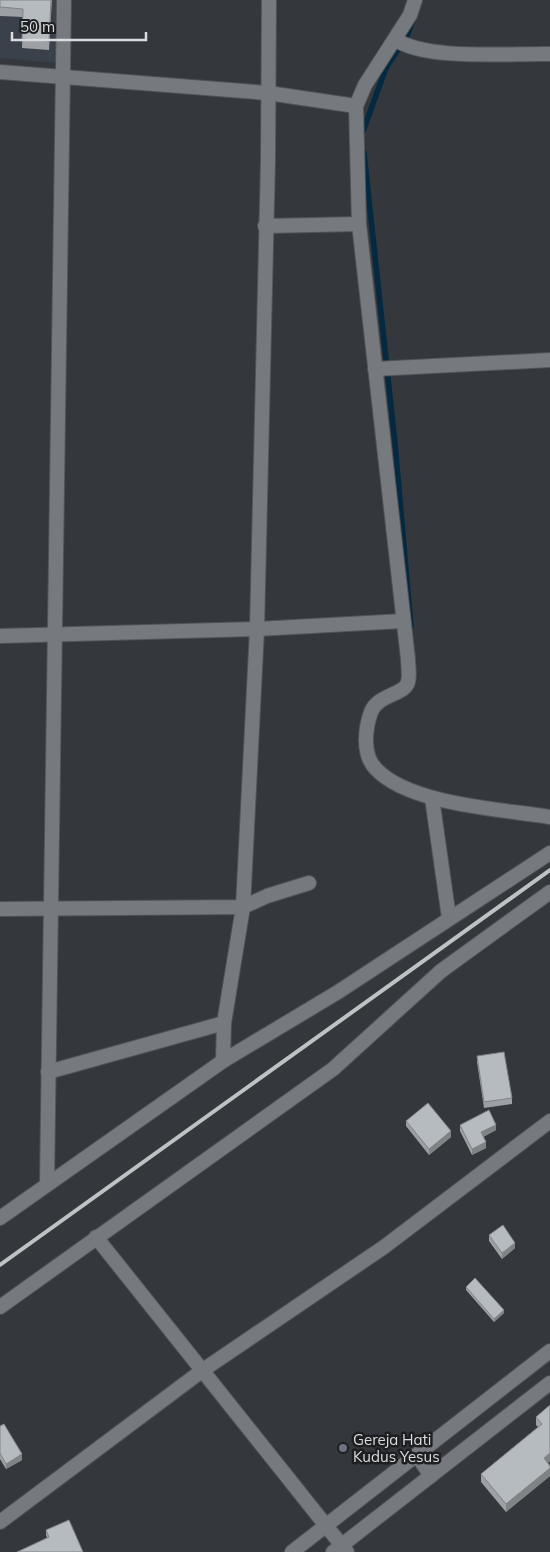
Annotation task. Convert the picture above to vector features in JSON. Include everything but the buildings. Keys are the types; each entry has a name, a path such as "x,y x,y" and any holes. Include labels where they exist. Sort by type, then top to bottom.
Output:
{"street":[{"path":"47,1184 64,0"},
{"path":"223,1061 224,1023 243,907 257,629 268,160 269,0"},
{"path":"415,0 400,42 365,85 356,106 359,224 377,369 408,659 408,682 406,686 378,700 372,708 367,726 367,747 369,758 376,769 401,788 432,798 550,817"},
{"path":"400,42 428,50 468,53 550,54"},
{"path":"0,72 268,93 356,106"},
{"path":"265,226 359,224"},
{"path":"377,369 550,360"},
{"path":"0,636 257,629 403,621"},
{"path":"432,798 449,918"},
{"path":"0,1218 223,1061 338,992 550,853"},
{"path":"0,909 243,907 267,896 309,883"},
{"path":"0,1307 333,1069 441,971 550,892"},
{"path":"48,1072 224,1023"},
{"path":"0,1522 203,1370 384,1247 550,1121"},
{"path":"96,1237 203,1370 325,1527 340,1550 550,1383"},
{"path":"292,1552 550,1351"},
{"path":"417,1455 431,1476"}],"shaded area":[{"path":"19,0 49,49 52,0 58,0 57,63 0,58 0,16 18,17"}],"waterway":[{"path":"362,134 386,68 407,36 413,20"},
{"path":"364,153 395,443 411,627"}],"railway":[{"path":"0,1265 550,870"}],"place":[{"name":"Gereja Hati Kudus Yesus","path":"343,1448"}]}
